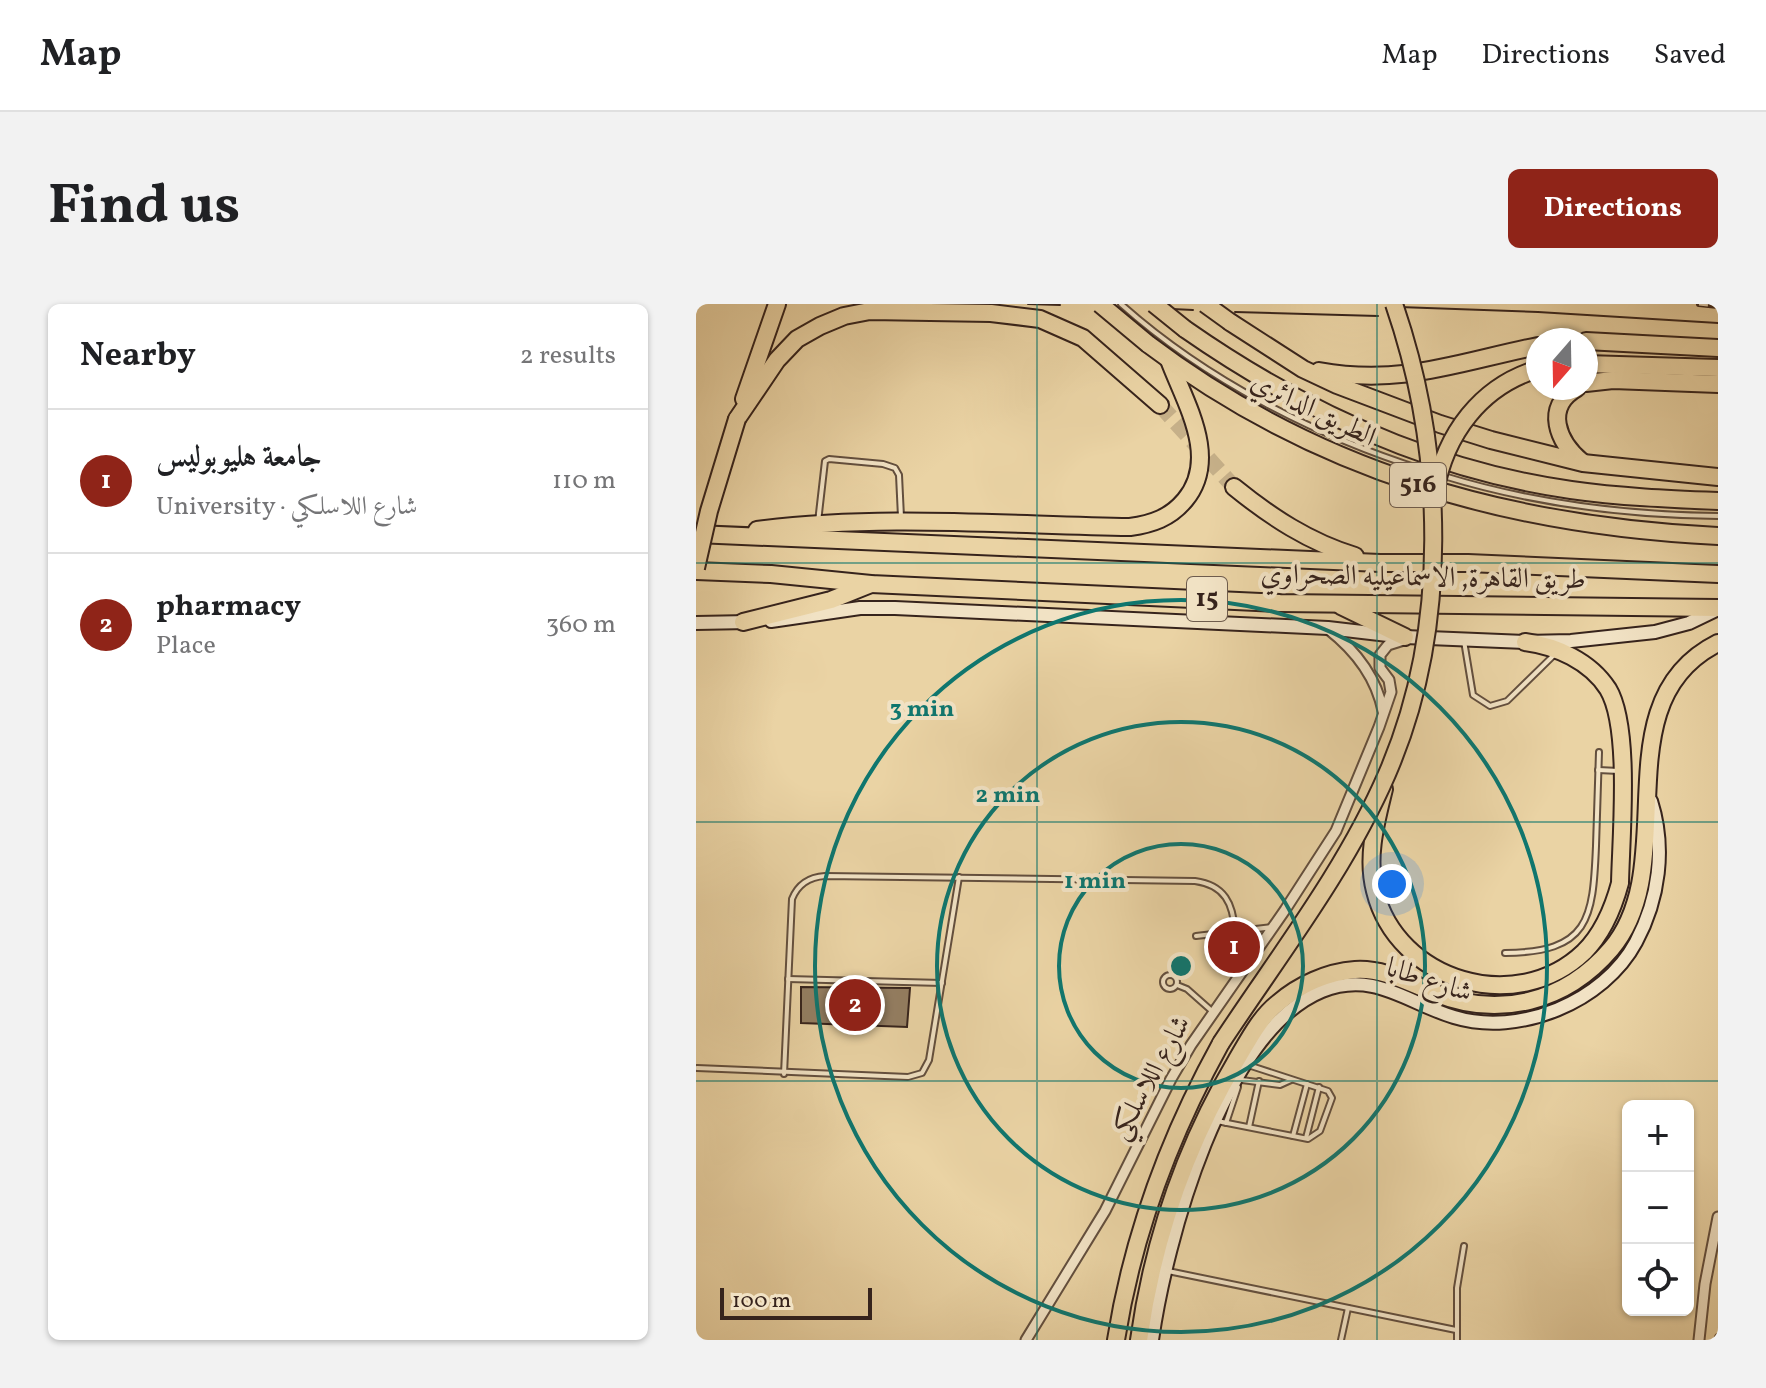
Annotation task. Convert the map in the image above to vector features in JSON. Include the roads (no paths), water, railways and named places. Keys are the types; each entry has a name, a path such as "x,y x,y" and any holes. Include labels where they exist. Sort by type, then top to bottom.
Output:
{"highway":[{"path":"696,569 712,500 777,304"},
{"name":"الطريق الدائري","path":"1100,304 1169,360 1295,434 1373,469 1495,508 1551,519 1621,529 1718,536"},
{"name":"الطريق الدائري","path":"1154,304 1237,364 1305,403 1362,430 1435,458 1573,491 1718,501"},
{"name":"الطريق الدائري","path":"1205,304 1303,369 1383,405 1491,440 1583,463 1718,477"},
{"path":"1116,1340 1128,1271 1150,1196 1180,1121 1221,1043 1327,887 1387,776 1404,731 1425,636 1431,587 1432,509 1421,415 1394,304"},
{"path":"737,419 777,360 797,339 844,316 870,311 1024,315 1069,330 1095,348 1160,405"},
{"path":"1598,342 1718,348"},
{"path":"1303,369 1370,377 1404,376 1438,371 1526,349"},
{"path":"715,535 817,524 901,522 1130,527 1150,523 1170,515 1191,493 1202,460 1195,425 1169,360"},
{"path":"1598,364 1718,368"},
{"path":"1432,509 1444,460 1467,414 1502,385 1526,374"},
{"path":"1598,382 1718,384"},
{"path":"1565,400 1558,411 1558,432 1568,451 1583,463"},
{"path":"1234,487 1266,513 1302,535 1380,563"},
{"name":"طريق القاهرة, الاسماعيليه الصحراوي","path":"696,534 1718,574"},
{"name":"طريق القاهرة, الاسماعيليه الصحراوي","path":"696,569 871,584 1336,603 1718,609"},
{"path":"743,622 831,600 871,584"},
{"path":"1336,603 1408,637"},
{"path":"1387,776 1371,859 1374,888 1380,909 1396,937 1414,957 1442,973 1470,982 1497,984 1554,973 1582,953 1600,932 1615,903 1620,883 1620,732 1609,691 1588,668 1559,650 1525,642"},
{"path":"1139,1340 1157,1250 1192,1160 1230,1071 1261,1019 1285,997 1314,980 1356,970 1379,972 1465,1003 1493,1007 1533,999 1578,979 1613,947 1630,917 1640,886 1652,743 1665,693 1695,657 1718,643"}],"street":[{"path":"696,623 797,619 860,608 895,608 1328,628 1408,637 1525,642 1571,641 1655,632 1689,623 1718,609"},
{"path":"1328,628 1349,647 1366,670 1377,691 1383,714"},
{"name":"شارع اللاسلكي","path":"1026,1340 1105,1211 1171,1079 1336,831 1383,714 1391,686 1380,668 1380,655 1388,645 1408,637"},
{"name":"شارع طابا","path":"1152,1340 1192,1160 1220,1122 1244,1064 1288,1013 1322,991 1343,986 1384,988 1455,1018 1482,1023 1509,1023 1535,1018 1583,996 1610,975 1631,951 1645,926 1653,902 1659,867 1654,810 1647,787"},
{"path":"1699,1340 1705,1284 1718,1217"}],"lane":[{"path":"1121,304 1206,368 1330,434 1396,461 1477,486 1560,503 1718,516"},
{"path":"817,524 825,461 829,459 895,468 899,475 901,522"},
{"path":"1464,639 1473,695 1490,706 1507,701 1559,650"},
{"path":"1505,953 1554,948 1572,936 1586,919 1594,887 1599,752"},
{"path":"1598,770 1621,771"},
{"path":"784,1074 792,899 804,882 818,876 1205,882 1228,899 1235,931"},
{"path":"697,1068 784,1074 918,1076 928,1065 959,877"},
{"path":"1196,936 1273,927"},
{"path":"788,979 942,983"},
{"path":"1177,985 1187,989 1213,1012"},
{"path":"1244,1064 1307,1083 1328,1091 1332,1098 1320,1131 1314,1137 1306,1138 1220,1122 1240,1081 1280,1085 1292,1079"},
{"path":"1249,1127 1259,1081"},
{"path":"1293,1136 1307,1083"},
{"path":"1306,1138 1319,1087"},
{"path":"1457,1340 1457,1288 1464,1246"},
{"path":"1165,1271 1456,1330"},
{"path":"1341,1340 1348,1308"}],"tunnel":[{"path":"1160,405 1234,487"}],"tram line":[{"path":"1028,304 1060,305"},
{"path":"1399,307 1718,323"},
{"path":"1172,309 1193,310"},
{"path":"1235,312 1378,316"}],"railway":[{"path":"1699,304 1718,306"}],"place":[{"name":"جامعة هليوبوليس","path":"1234,947"},
{"name":"pharmacy","path":"855,1005"}]}
